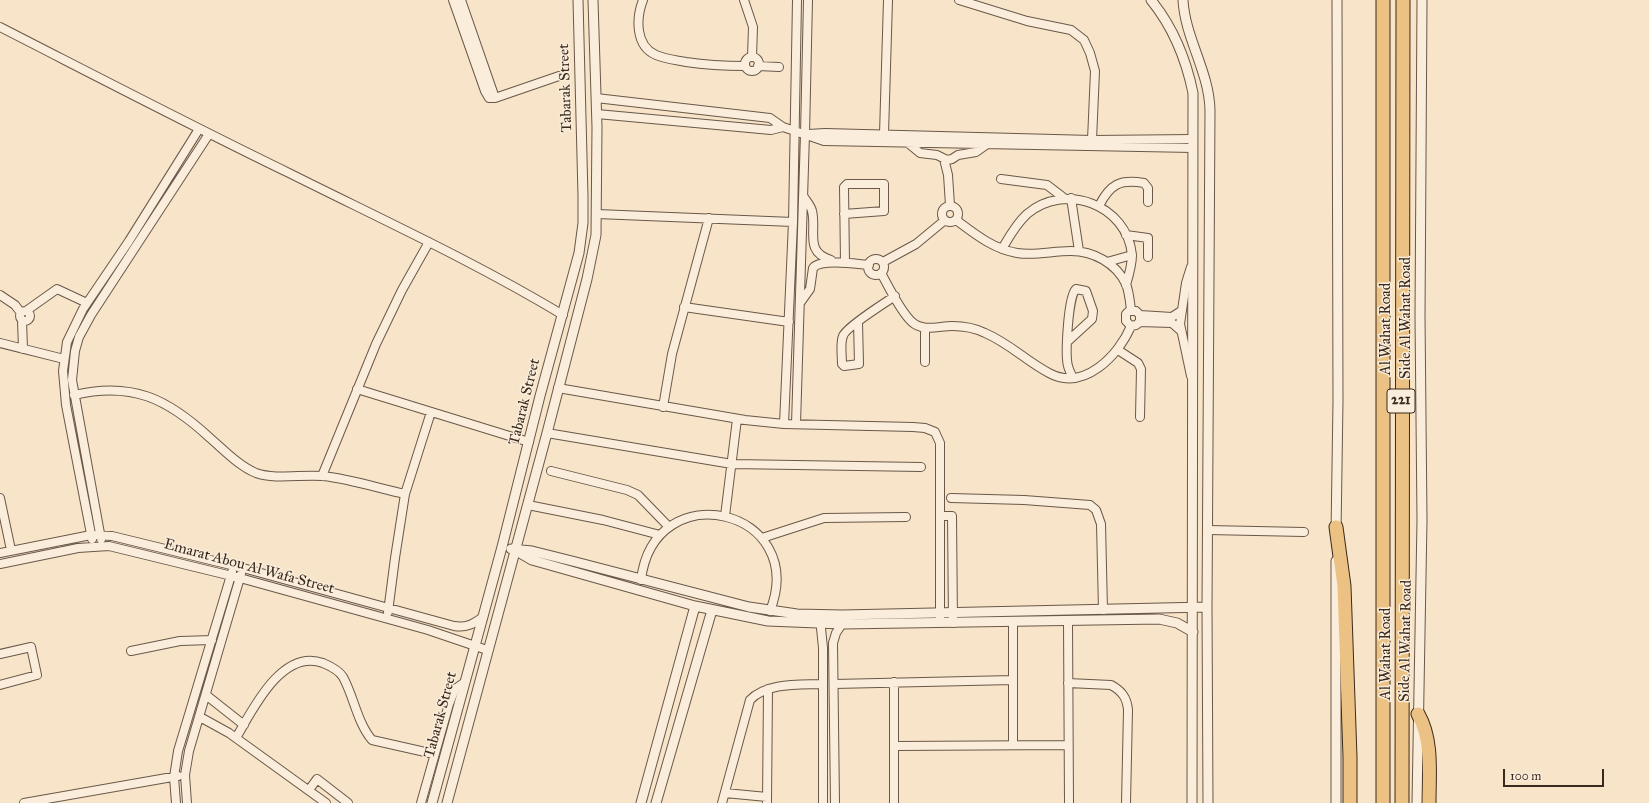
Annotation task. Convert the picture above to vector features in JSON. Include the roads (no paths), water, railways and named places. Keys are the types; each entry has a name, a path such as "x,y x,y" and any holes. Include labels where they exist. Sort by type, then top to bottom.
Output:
{"highway":[{"name":"Al Wahat Road","path":"1383,0 1383,803"},
{"name":"Al Wahat Road","path":"1402,803 1403,0"},
{"path":"1336,527 1344,586 1350,757 1350,803"},
{"path":"1418,714 1425,727 1428,739 1429,803"}],"street":[{"path":"453,0 486,95 489,98 496,98 559,76"},
{"path":"461,0 496,98"},
{"name":"Tabarak Street","path":"432,803 524,465 579,252 583,223 583,188 578,0"},
{"name":"Tabarak Street","path":"447,803 487,650 538,468 587,279 596,235 597,114 592,0"},
{"path":"643,0 639,14 639,33 645,46 655,55 698,64 745,66 748,70 753,70 758,66 779,66"},
{"path":"744,0 753,27 752,57"},
{"path":"784,424 792,238 793,129 797,0"},
{"path":"796,424 806,134 808,0"},
{"path":"884,134 888,0"},
{"path":"960,0 1027,21 1071,30 1084,40 1090,53 1095,71 1092,140"},
{"path":"1150,0 1167,23 1180,47 1193,93 1194,258 1192,460 1192,803"},
{"path":"1183,0 1185,21 1206,80 1210,110 1207,607 1208,803"},
{"path":"1336,803 1336,527 1338,401 1337,0"},
{"name":"Side Al Wahat Road","path":"1417,803 1422,520 1420,316 1422,0"},
{"path":"0,26 199,129 429,242 534,298 562,315"},
{"path":"579,36 594,36"},
{"path":"1180,47 1192,42"},
{"path":"745,66 747,59 752,57"},
{"path":"752,57 757,60 758,66"},
{"path":"596,98 715,113 770,118 783,127 793,129 824,141 986,145 1118,143 1193,144"},
{"path":"714,124 715,113"},
{"path":"597,114 771,130 783,127"},
{"path":"582,127 597,127"},
{"path":"93,546 66,404 64,359 67,342 78,317 129,241 199,129"},
{"path":"102,546 74,395 72,366 75,351 79,337 87,322 209,134"},
{"path":"806,134 884,134 1092,140 1118,143"},
{"path":"908,143 920,153 937,155 948,159 958,155 976,152 986,145"},
{"path":"948,159 950,205"},
{"path":"1001,179 1047,185 1067,198 1099,206 1114,218 1126,235 1132,255 1130,272 1126,285"},
{"path":"1099,206 1111,188 1122,182 1144,183 1148,188 1148,202"},
{"path":"844,214 884,211 884,184 845,185 844,214 845,263"},
{"path":"583,188 597,189"},
{"path":"804,198 813,212 813,241 818,253 823,258 835,262"},
{"path":"1002,250 1018,224 1027,214 1039,206 1067,198"},
{"path":"1067,198 1079,252"},
{"path":"950,205 942,211 942,216 949,222 956,220"},
{"path":"950,205 954,206 958,211 956,220"},
{"path":"597,214 792,222"},
{"path":"663,407 672,354 709,218"},
{"path":"800,303 810,289 813,268 818,263 835,262 869,265 875,259 883,262 916,244 945,220"},
{"path":"956,220 977,236 1002,250 1028,255 1079,252 1097,256 1107,262 1121,276 1126,285 1132,310"},
{"path":"1126,235 1148,238 1148,257"},
{"path":"792,238 802,239"},
{"path":"322,476 357,389 396,302 429,242"},
{"path":"818,253 818,263"},
{"path":"1107,262 1132,255"},
{"path":"1193,384 1180,330 1186,283 1194,258"},
{"path":"881,273 884,268 883,262"},
{"path":"869,265 871,272 874,274 881,273"},
{"path":"881,273 911,321 916,325 925,328 952,326 974,329 1002,340 1050,374 1060,377 1073,378 1086,374 1097,368 1118,350 1131,326 1136,325 1140,319 1138,312 1132,310"},
{"path":"23,315 57,289 87,303"},
{"path":"1068,341 1092,320 1093,311 1086,291 1083,289 1076,289 1072,294 1068,341 1068,366 1073,378"},
{"path":"0,295 15,305 23,315 23,349"},
{"path":"858,322 859,364 844,366 842,364 843,335 858,322 895,296"},
{"path":"684,307 789,322"},
{"path":"1131,326 1127,323 1125,317 1132,310"},
{"path":"1140,319 1172,317 1182,311"},
{"path":"78,317 87,322"},
{"path":"1140,319 1172,324 1180,330"},
{"path":"925,328 925,362"},
{"path":"0,343 64,359"},
{"path":"1118,350 1135,361 1141,369 1140,417"},
{"path":"558,388 737,419 784,424 913,427 935,432 940,443 940,623"},
{"path":"357,389 529,442"},
{"path":"74,395 96,390 119,390 150,396 173,408 237,461 257,473 322,476 405,494"},
{"path":"725,417 727,408"},
{"path":"387,619 405,494 431,412"},
{"path":"725,516 737,419"},
{"path":"547,433 732,464 921,467"},
{"path":"1192,460 1208,460"},
{"path":"524,465 538,468"},
{"path":"550,471 627,490 638,495 669,527"},
{"path":"0,498 11,550"},
{"path":"951,498 1024,500 1090,505 1096,510 1101,524 1102,610"},
{"path":"528,505 603,520 660,535"},
{"path":"86,513 95,511"},
{"path":"641,580 645,560 660,535 669,527 694,515 713,514 725,516 748,526 762,538 773,556 778,582 776,597 770,611"},
{"path":"941,516 952,516 953,623"},
{"path":"762,538 824,518 906,517"},
{"path":"1208,530 1304,532"},
{"name":"Emarat Abou Al Wafa Street","path":"0,553 100,534 136,541 234,565 462,627 470,626 483,617"},
{"name":"Emarat Abou Al Wafa Street","path":"0,564 47,554 93,546 102,546 240,578 387,619 487,650"},
{"path":"502,547 515,550 532,551 641,580 770,611 842,624 1068,622 1159,619 1177,623 1193,632"},
{"path":"515,550 532,560 695,606 768,621 940,612 1207,607"},
{"path":"176,803 174,777 178,751 234,565"},
{"path":"187,803 185,775 189,750 243,568"},
{"path":"641,803 695,606"},
{"path":"656,803 712,610"},
{"path":"820,619 823,643 823,803"},
{"path":"1013,622 1013,745"},
{"path":"1068,622 1069,803"},
{"path":"835,803 833,643 836,633 842,624"},
{"path":"131,650 180,641 212,640"},
{"path":"823,643 833,643"},
{"path":"0,652 31,647 37,676 0,685"},
{"path":"236,738 274,680 283,670 294,663 307,661 319,662 332,666 342,675 360,719 372,740 434,754"},
{"path":"834,684 1013,680"},
{"path":"421,803 452,694 458,686 465,682"},
{"path":"894,682 894,803"},
{"path":"1068,683 1111,685 1117,688 1126,698 1128,710 1126,803"},
{"path":"722,803 747,706 755,694 768,689 823,684"},
{"path":"725,793 767,800 768,689"},
{"path":"206,695 244,725"},
{"path":"200,717 236,738 326,803 334,792"},
{"path":"894,746 1068,745"},
{"path":"1192,762 1208,761"},
{"path":"24,803 185,775"},
{"path":"309,790 317,778 348,803"}]}
